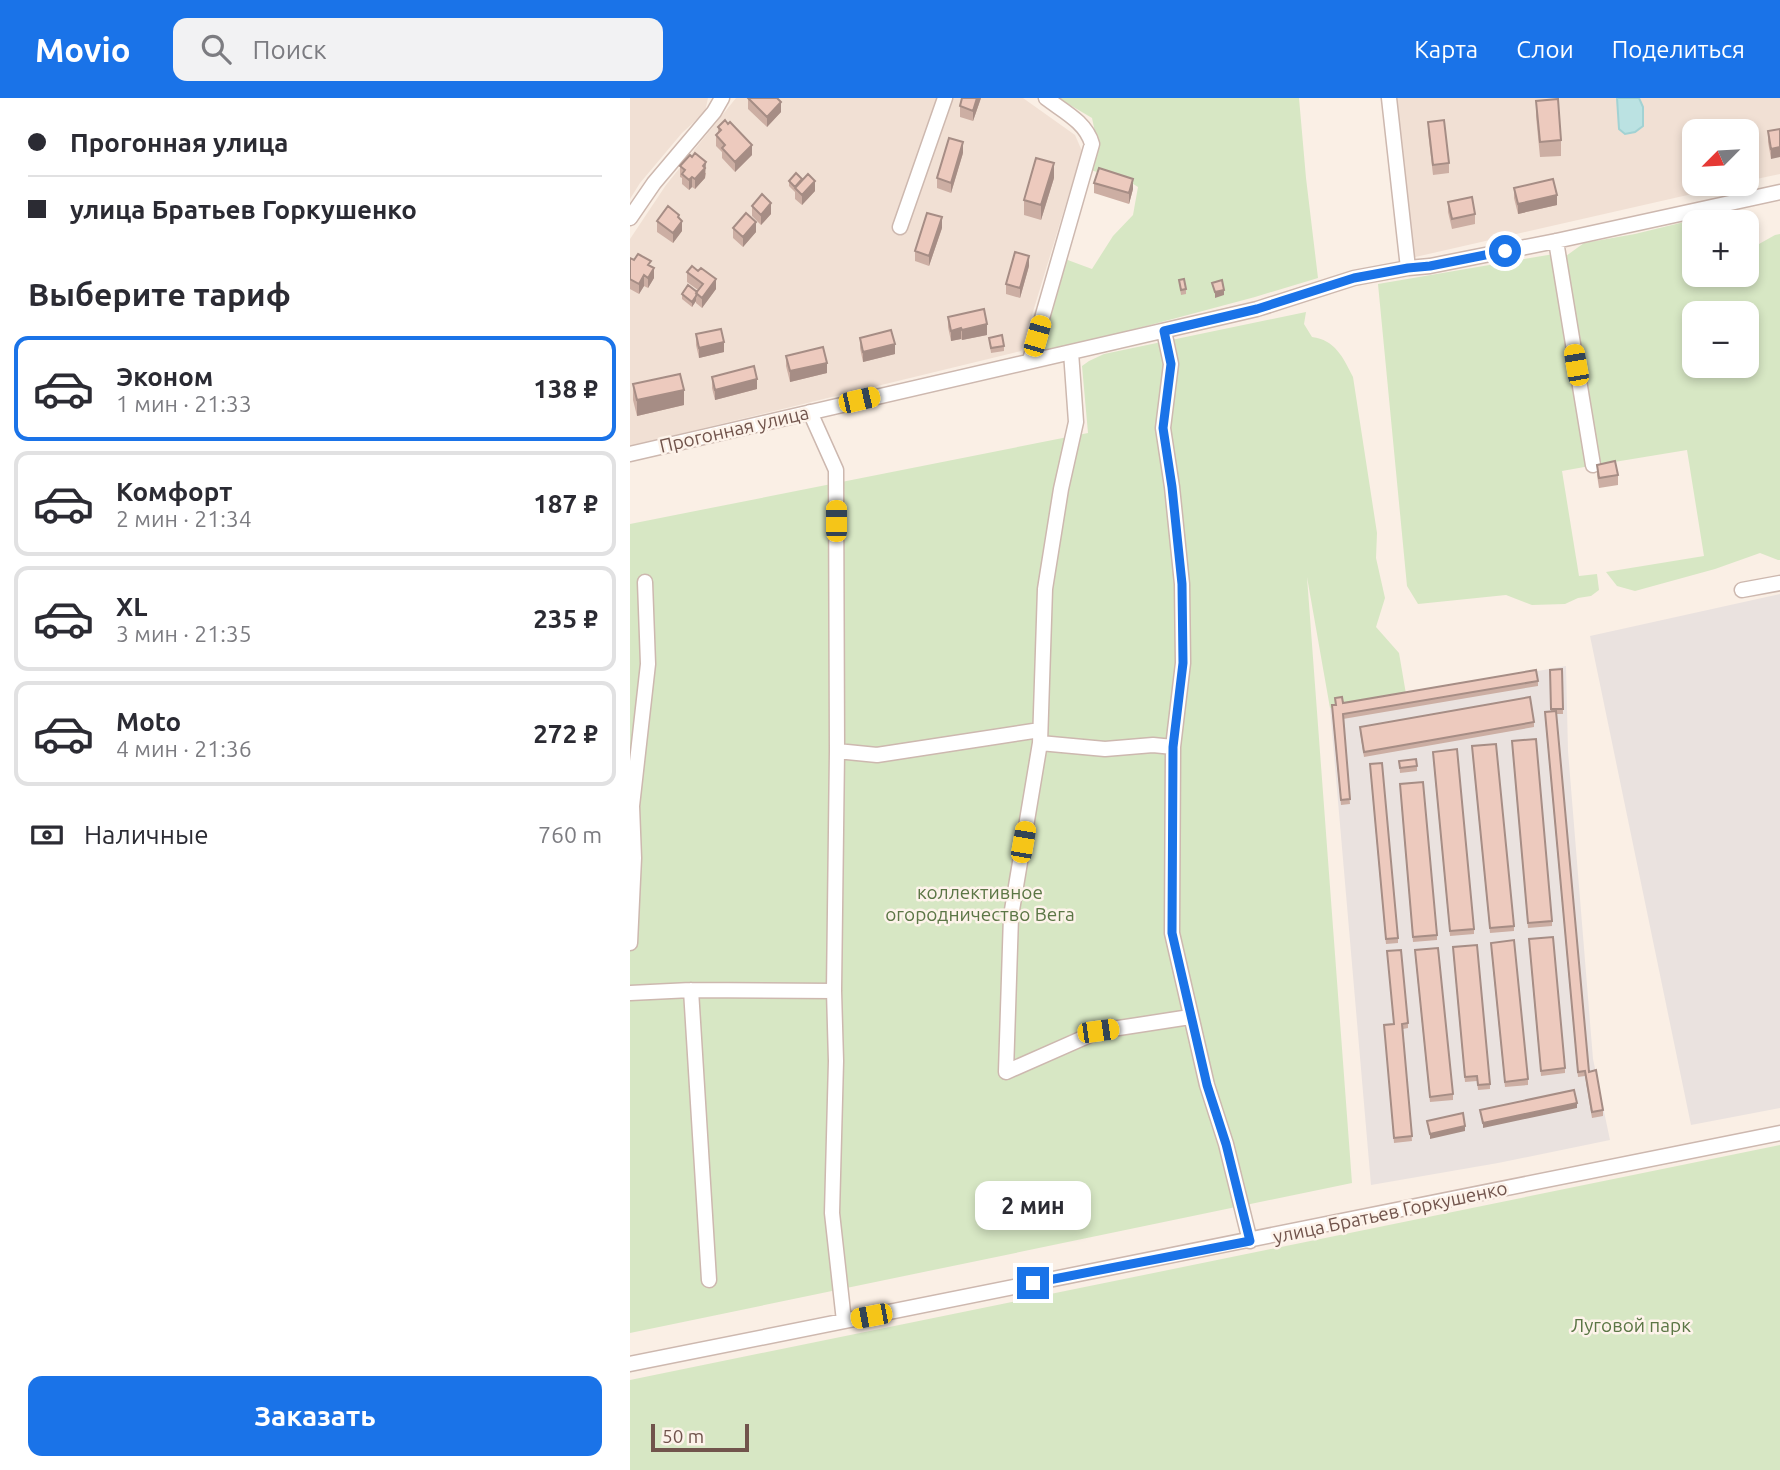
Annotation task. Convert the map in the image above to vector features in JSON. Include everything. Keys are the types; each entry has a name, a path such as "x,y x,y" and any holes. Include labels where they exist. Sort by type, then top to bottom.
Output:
{"street":[{"path":"630,218 654,183 722,98"},
{"path":"900,227 945,98"},
{"path":"1030,360 1092,144 1083,126 1046,98"},
{"path":"1389,98 1408,268"},
{"name":"Прогонная улица","path":"630,454 1257,309 1354,278 1556,241 1780,192"},
{"path":"1556,241 1593,465"},
{"path":"1164,331 1171,364 1163,428 1172,487 1182,597 1183,663 1173,747 1172,933 1207,1085 1226,1144 1250,1241"},
{"path":"1071,352 1076,422 1060,489 1045,589 1040,736 1011,916 1006,1072 1098,1031 1190,1017"},
{"path":"810,412 835,470 836,1061 832,1213 844,1321"},
{"path":"630,943 634,858 632,806 648,664 645,582"},
{"path":"1742,590 1780,583"},
{"path":"837,751 877,755 1040,736 1105,749 1153,745 1173,747"},
{"path":"630,993 691,990 834,991"},
{"path":"691,990 709,1280"},
{"name":"улица Братьев Горкушенко","path":"630,1364 1780,1133"}],"shaded area":[{"path":"630,98 708,98 705,112 682,133 630,199"},
{"path":"736,98 1023,98 1075,135 1082,151 1021,351 630,446 630,239 666,185"},
{"path":"1395,98 1780,98 1780,174 1759,178 1759,119 1682,119 1683,196 1411,258"},
{"path":"1780,594 1780,1108 1691,1125 1590,636"},
{"path":"1566,666 1568,751 1593,1059 1610,1140 1371,1185 1330,708"}],"green space":[{"path":"1051,98 1299,98 1318,278 1038,355 1065,259 1092,269 1113,236 1133,215 1138,187 1127,180 1090,170 1096,137 1092,118 1065,102"},
{"path":"1682,223 1682,287 1759,287 1759,244 1780,234 1780,560 1760,553 1715,569 1635,591 1617,586 1606,572 1704,556 1687,450 1596,465 1564,268 1566,256 1584,243"},
{"path":"1554,254 1590,466 1562,471 1579,576 1597,574 1599,590 1591,596 1565,604 1532,605 1506,595 1418,604 1407,586 1378,284"},
{"name":"коллективное огородничество Вега","path":"1306,312 1304,324 1312,337 1332,346 1342,356 1353,377 1377,533 1376,558 1385,598 1376,627 1399,653 1406,694 1330,708 1307,577 1352,1183 630,1333 630,524 1088,433 1082,366 1089,361 1104,354"},
{"name":"Луговой парк","path":"1780,1145 1780,1470 630,1470 630,1380"}],"water":[{"path":"1617,98 1639,98 1643,107 1643,126 1635,132 1625,134 1619,129"}],"building":[{"path":"748,98 777,98 781,102 767,117"},
{"path":"962,98 977,98 973,111 960,106"},
{"path":"1558,99 1561,140 1540,142 1536,101"},
{"path":"725,120 752,145 735,162 722,148 725,145 716,135 721,130 718,127"},
{"path":"1444,120 1449,163 1433,165 1428,122"},
{"path":"1780,129 1780,147 1771,149 1768,131"},
{"path":"949,138 963,142 951,183 937,178"},
{"path":"695,153 706,162 703,166 705,168 695,179 692,177 689,180 682,174 685,170 680,166"},
{"path":"1036,158 1054,163 1041,205 1024,200"},
{"path":"1099,168 1133,179 1129,193 1094,183"},
{"path":"796,173 802,179 795,187 789,181"},
{"path":"808,174 815,181 802,195 795,188"},
{"path":"1553,179 1557,195 1518,204 1514,188"},
{"path":"762,194 771,203 761,215 752,206"},
{"path":"1472,197 1475,214 1452,219 1448,202"},
{"path":"668,206 682,221 673,233 657,221"},
{"path":"746,213 756,222 743,237 733,228"},
{"path":"927,213 942,217 929,256 915,251"},
{"path":"1015,252 1029,256 1020,288 1006,284"},
{"path":"638,254 651,261 648,265 654,268 648,278 644,275 639,284 630,279 630,258 634,260"},
{"path":"692,266 698,271 701,268 716,279 702,298 696,293 703,284 687,272"},
{"path":"1184,279 1186,289 1181,290 1179,280"},
{"path":"1222,280 1224,290 1215,292 1212,283"},
{"path":"688,285 697,292 692,302 682,294"},
{"path":"984,309 987,324 951,331 948,317"},
{"path":"721,329 724,342 699,348 696,334"},
{"path":"891,330 895,344 863,352 860,338"},
{"path":"1002,335 1004,346 991,348 989,338"},
{"path":"823,347 827,363 790,371 786,356"},
{"path":"754,366 757,379 715,390 712,377"},
{"path":"680,374 684,390 637,400 633,384"},
{"path":"1615,461 1618,475 1599,478 1597,465"},
{"path":"1562,669 1563,709 1551,709 1550,670"},
{"path":"1536,670 1538,681 1343,714 1350,799 1341,800 1332,705 1336,705 1335,698 1342,697 1343,703"},
{"path":"1530,697 1534,722 1364,752 1360,727"},
{"path":"1556,711 1589,1072 1596,1070 1603,1110 1592,1112 1585,1071 1578,1072 1545,712"},
{"path":"1536,739 1552,921 1528,923 1512,741"},
{"path":"1496,744 1514,926 1490,928 1472,746"},
{"path":"1457,749 1474,929 1450,931 1433,752"},
{"path":"1416,759 1417,766 1400,768 1399,761"},
{"path":"1382,763 1398,938 1386,939 1370,764"},
{"path":"1423,782 1437,935 1413,937 1400,784"},
{"path":"1553,937 1565,1068 1541,1071 1529,939"},
{"path":"1514,940 1528,1079 1505,1082 1491,943"},
{"path":"1477,945 1490,1084 1478,1085 1477,1076 1465,1077 1453,947"},
{"path":"1438,948 1453,1094 1430,1097 1415,950"},
{"path":"1401,950 1408,1023 1402,1024 1412,1136 1394,1138 1384,1025 1394,1024 1387,951"},
{"path":"1574,1090 1577,1103 1483,1123 1480,1110"},
{"path":"1463,1113 1465,1126 1430,1134 1427,1121"}],"route":[{"path":"1033,1283 1250,1241 1226,1144 1207,1085 1172,933 1173,747 1183,663 1182,584 1163,428 1171,364 1164,331 1257,309 1354,278 1505,251"}]}
